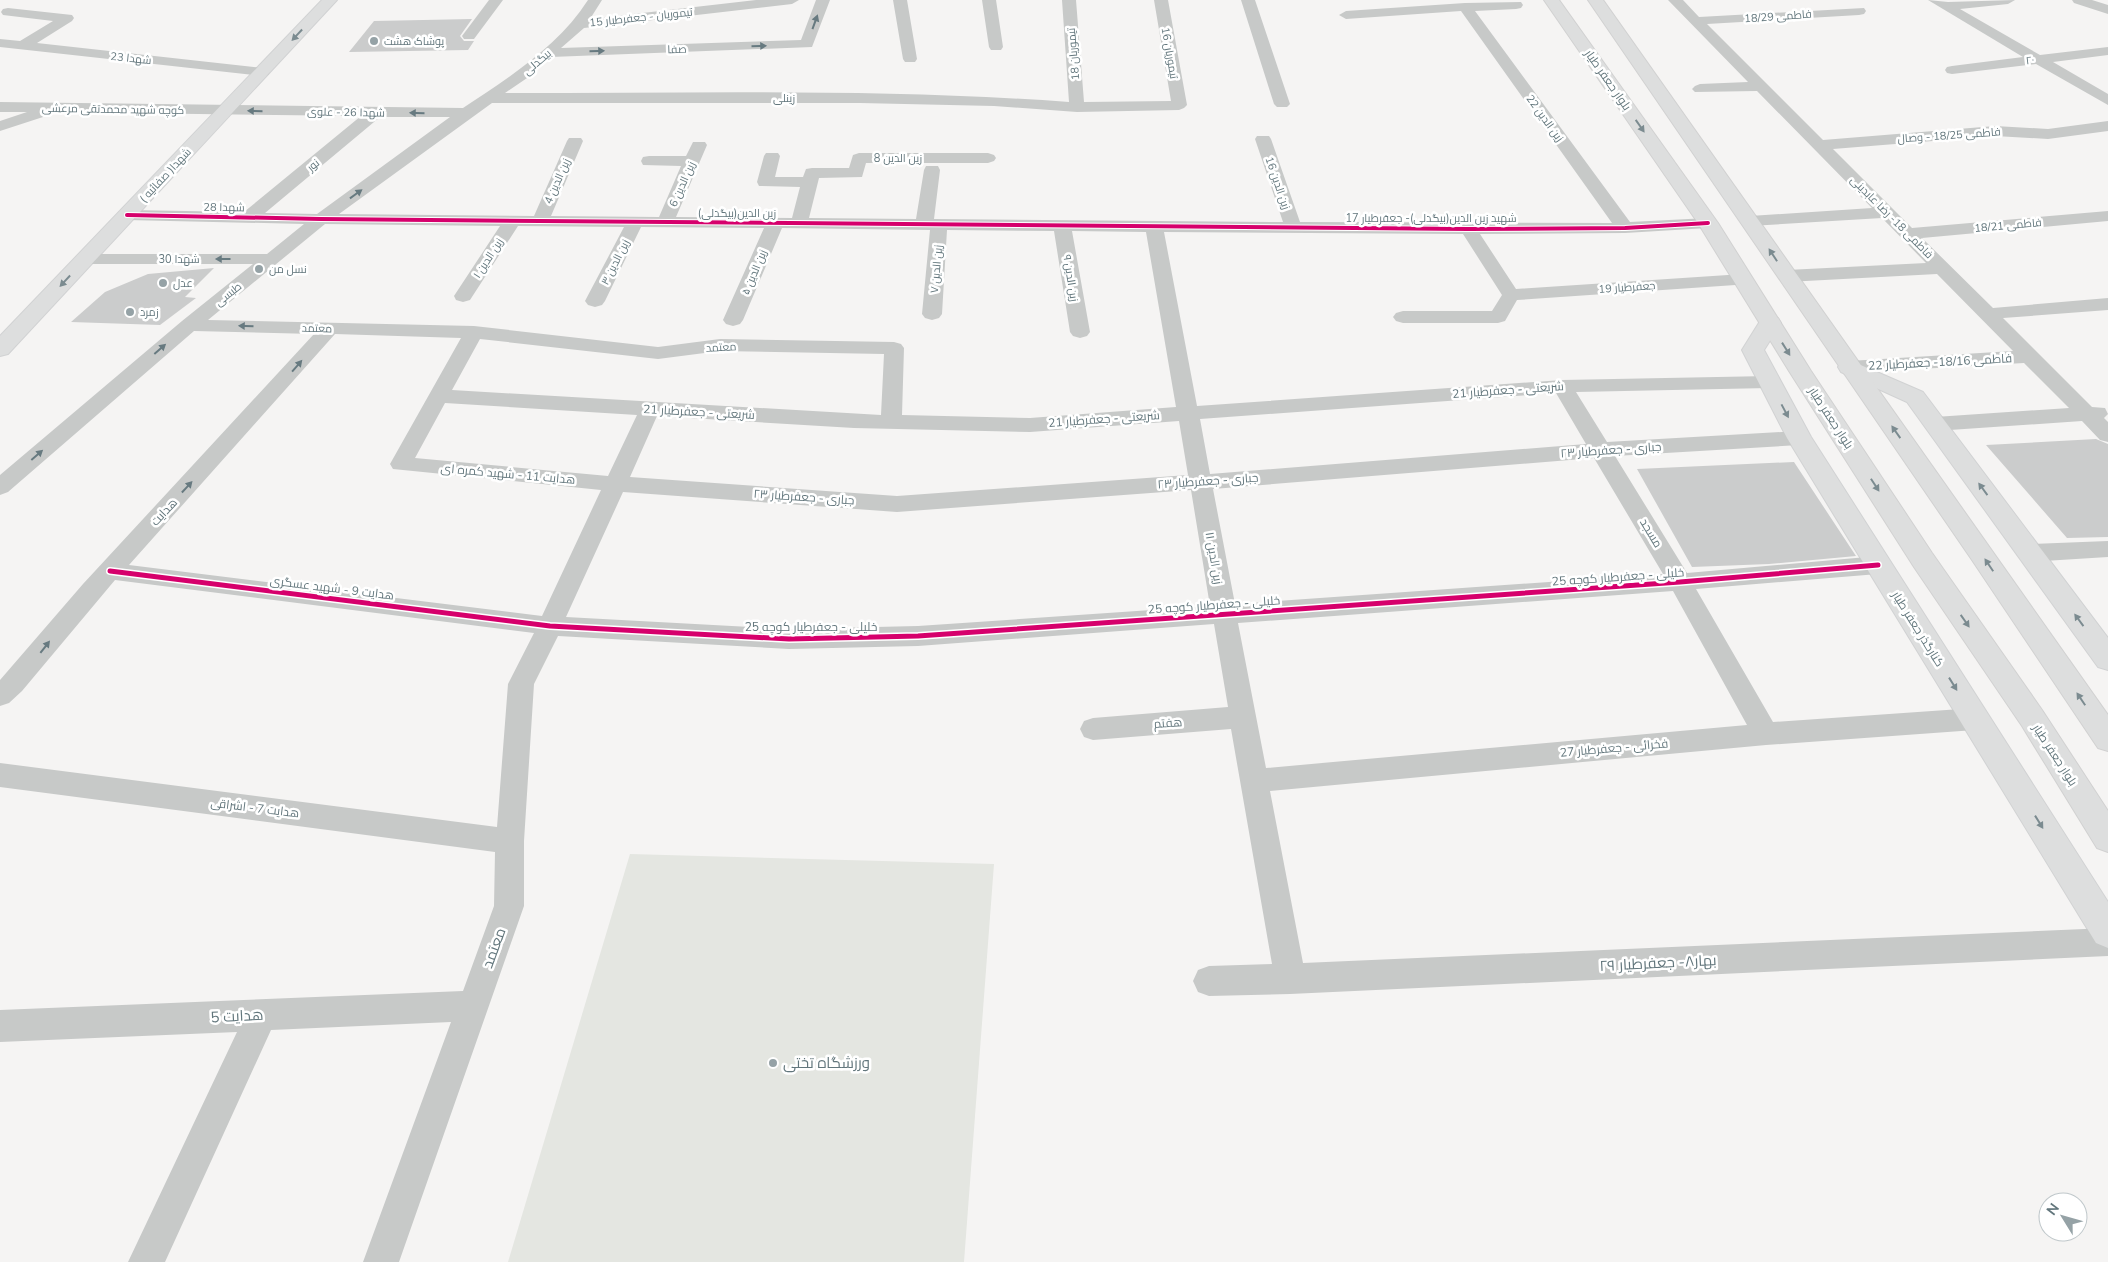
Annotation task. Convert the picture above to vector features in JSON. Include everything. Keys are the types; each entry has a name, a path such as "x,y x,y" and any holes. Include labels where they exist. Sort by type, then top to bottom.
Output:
{"main road":[{"name":"شهدا( صفائیه )","path":"0,349 330,0"},
{"name":"بلوار جعفر طیار","path":"1551,0 1708,223 1770,323 1923,560 2032,718 2108,838"},
{"path":"1595,0 1970,538 2108,740"},
{"path":"1708,223 1750,221"},
{"name":"کنارگذر جعفر طیار","path":"1770,323 1753,350 1800,438 2108,932"},
{"path":"1849,367 1916,397 2108,659"}],"street":[{"path":"469,36 496,0"},
{"name":"بیگدلی","path":"491,98 525,73 580,24 595,0"},
{"name":"تیموریان - جعفرطیار 15","path":"580,24 792,0"},
{"name":"صفا","path":"548,53 807,44 823,0"},
{"path":"900,0 910,60"},
{"path":"989,0 996,47"},
{"name":"تیموریان 18","path":"1069,0 1077,107"},
{"name":"تیموریان 16","path":"1161,0 1179,105"},
{"path":"1248,0 1282,104"},
{"name":"فاطمی 18- رضا عابدینی","path":"1675,0 2108,435"},
{"path":"1941,3 2008,0"},
{"path":"2079,0 2108,10"},
{"path":"1941,3 2108,100"},
{"path":"1346,16 1440,4 1465,7 1516,5"},
{"name":"زین الدین 22","path":"1465,7 1625,228"},
{"name":"فاطمی 18/29","path":"1696,21 1859,11"},
{"path":"8,12 67,18 22,46"},
{"name":"شهدا 23","path":"0,43 263,72"},
{"name":"۲۰","path":"1952,70 2108,50"},
{"path":"1700,89 1760,86"},
{"name":"زینلی","path":"491,98 880,98 994,100 1077,107 1179,105"},
{"name":"طبسی","path":"0,487 190,325 321,219 466,113 491,98"},
{"name":"کوچه شهید محمدتقی مرعشی","path":"0,107 226,110"},
{"path":"0,126 58,108"},
{"name":"شهدا 26 - علوی","path":"226,110 466,113"},
{"name":"نور","path":"249,217 376,112"},
{"name":"فاطمی 18/25 - وصال","path":"1819,145 1995,131 2048,134 2108,126"},
{"name":"زین الدین 16","path":"1263,139 1293,227"},
{"name":"زین الدین 4","path":"540,221 575,141"},
{"name":"زین الدین 6","path":"665,222 699,145"},
{"path":"772,156 765,182 810,182 799,223"},
{"name":"زین الدین 8","path":"810,182 812,173 856,173 858,158 988,158"},
{"path":"649,161 692,161"},
{"name":"زین الدین ۷","path":"932,170 932,314"},
{"path":"1750,221 1887,212"},
{"name":"شهدا 28","path":"127,215 321,219"},
{"name":"فاطمی 18/21","path":"1908,234 2108,216"},
{"name":"زین الدین(بیگدلی)","path":"321,219 1154,226"},
{"name":"زین الدین ۱","path":"463,296 512,221"},
{"name":"زین الدین ۳","path":"595,301 635,222"},
{"name":"زین الدین ۵","path":"733,320 774,223"},
{"name":"شهید زین الدین(بیگدلی)- جعفرطیار 17","path":"1154,226 1468,229 1625,228 1708,223"},
{"name":"زین الدین ۹","path":"1062,225 1080,332"},
{"name":"زین الدین ۱۱","path":"1154,226 1290,979"},
{"path":"1403,317 1498,317 1511,295 1468,229"},
{"name":"شهدا 30","path":"86,259 272,259"},
{"path":"1787,276 1942,268"},
{"name":"جعفرطیار 19","path":"1511,295 1743,280"},
{"path":"1987,314 2108,304"},
{"name":"معتمد","path":"190,325 474,332 658,353 720,345 894,348 891,422"},
{"name":"هدایت","path":"0,696 26,672 75,609 262,406 330,329"},
{"path":"438,396 474,332"},
{"name":"فاطمی 18/16- جعفرطیار 22","path":"1849,367 2030,356"},
{"name":"شریعتی - جعفرطیار 21","path":"438,396 891,422 1030,425 1562,386 1769,382"},
{"name":"مسجد","path":"1562,386 1680,582 1766,734"},
{"name":"هدایت 11 - شهید کمره ای","path":"438,396 401,464 616,484"},
{"name":"معتمد","path":"382,1262 509,906 510,841 521,684 550,626 650,409"},
{"path":"1935,424 2087,413 2108,414"},
{"name":"جباری - جعفرطیار ۲۳","path":"616,484 897,504 1601,450 1800,438"},
{"path":"2030,553 2108,549"},
{"name":"خلیلی - جعفرطیار کوچه 25","path":"550,626 799,639 918,636 1680,582 1878,565"},
{"name":"هدایت 9 - شهید عسگری","path":"110,571 550,626"},
{"path":"0,671 26,672"},
{"name":"هفتم","path":"1093,729 1243,717"},
{"name":"فخرائی - جعفرطیار 27","path":"1254,781 1766,734 1975,719"},
{"name":"هدایت 7 - اشراقی","path":"0,775 510,841"},
{"name":"بهار۸- جعفرطیار ۲۹","path":"1209,981 1290,979 2108,942"},
{"name":"هدایت 5","path":"0,1026 473,1006"},
{"path":"146,1262 262,1015"}],"shaded area":[{"name":"ورزشگاه تختی","path":"630,854 994,864 964,1262 508,1262"}],"building":[{"path":"472,19 460,36 464,41 474,41 468,50 349,52 374,21"},
{"path":"214,268 185,297 196,298 160,325 71,322 105,292 148,274"},
{"path":"2096,439 2108,444 2108,537 2067,538 1986,445"},
{"path":"1794,462 1856,556 1769,564 1692,567 1637,469"}],"cycle path":[{"path":"127,215 321,219 1468,229 1625,228 1708,223"},
{"path":"110,571 550,626 789,639 918,636 1680,582 1878,565"}],"place":[{"name":"پوشاک هشت","path":"374,41"},
{"name":"نسل من","path":"259,269"},
{"name":"عدل","path":"163,283"},
{"name":"زمرد","path":"130,312"},
{"name":"ورزشگاه تختی","path":"773,1063"}]}
